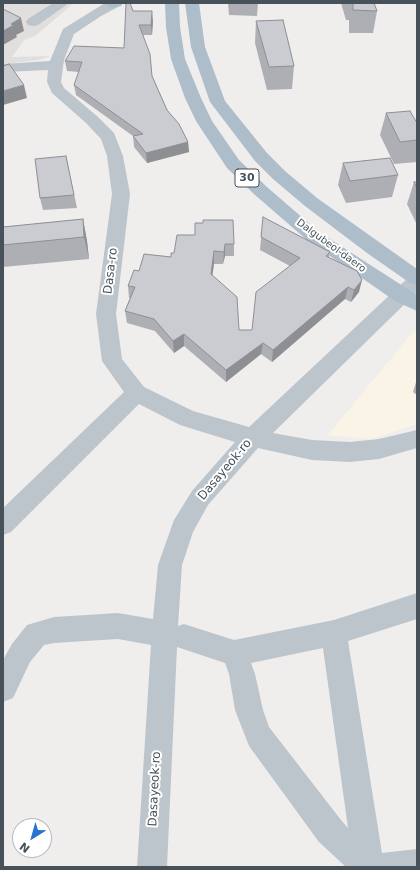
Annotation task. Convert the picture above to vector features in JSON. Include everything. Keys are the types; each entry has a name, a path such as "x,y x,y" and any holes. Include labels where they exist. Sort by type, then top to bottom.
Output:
{"main road":[{"name":"Dalgubeol-daero","path":"172,3 173,27 178,59 193,98 204,121 233,164 261,191 313,236 413,290"},
{"name":"Dalgubeol-daero","path":"192,3 198,47 218,102 261,157 279,175 311,202 373,248 413,290"}],"street":[{"path":"33,22 62,3"},
{"name":"Dasa-ro","path":"114,3 68,32 56,65 54,82 57,90 92,120 108,137 116,156 121,194 106,314 112,361 138,393"},
{"path":"3,68 56,65"},
{"name":"Dasayeok-ro","path":"152,867 160,694 170,565 182,528 200,498 253,438 413,290"},
{"path":"3,524 138,393 188,419 253,438 312,450 350,452 379,449 417,439"},
{"path":"184,637 234,653 334,633 417,606"},
{"path":"3,688 21,652 36,634 54,630 118,626 152,632"},
{"path":"334,633 368,867"},
{"path":"234,653 242,674 249,710 259,736 330,831 368,867"},
{"path":"386,867 417,864"}],"shaded area":[{"path":"3,3 74,3 35,36 24,40 12,57 50,56 38,60 3,64"},
{"path":"417,331 417,424 370,439 328,435 413,332"}],"building":[{"path":"126,3 130,3 133,11 152,11 151,25 139,25 150,54 152,76 167,110 179,124 188,142 146,153 133,136 143,134 74,85 82,62 65,61 74,46 124,48"},
{"path":"353,3 374,3 377,11 353,10"},
{"path":"3,9 21,18 11,24 14,25 3,31"},
{"path":"283,20 294,66 269,67 256,21"},
{"path":"9,64 24,85 3,91 3,66"},
{"path":"410,111 417,123 417,140 400,142 386,113"},
{"path":"66,156 74,195 40,198 35,159"},
{"path":"390,158 398,175 350,181 343,163"},
{"path":"263,217 330,252 326,256 357,271 362,280 354,290 348,287 273,350 263,343 226,370 184,334 173,341 154,319 125,311 135,287 128,286 134,270 139,271 144,254 171,257 171,253 174,253 177,235 195,235 195,223 203,223 203,220 233,220 234,244 225,244 224,252 214,251 211,274 237,297 239,330 252,330 256,292 300,258 261,237"},
{"path":"83,219 84,237 3,245 3,227"}]}
